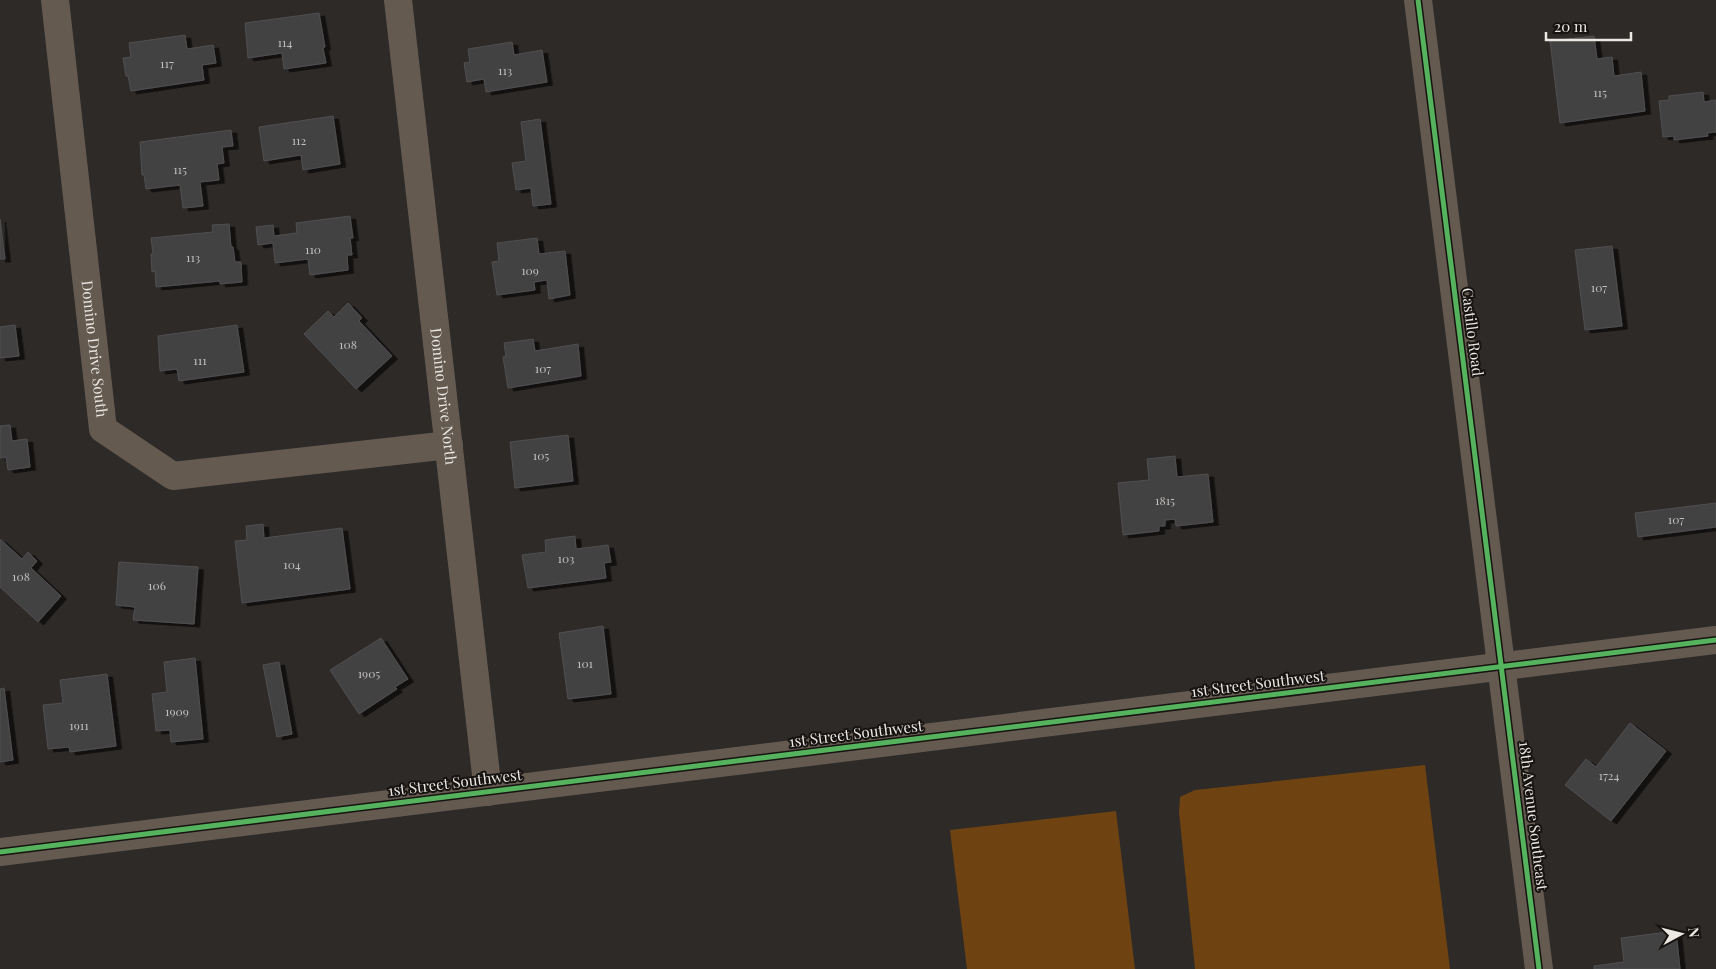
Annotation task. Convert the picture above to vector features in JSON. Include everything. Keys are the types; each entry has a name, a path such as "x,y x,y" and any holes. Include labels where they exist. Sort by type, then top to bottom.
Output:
{"street":[{"name":"Domino Drive South","path":"55,0 103,429 173,476 449,445"},
{"name":"Domino Drive North","path":"398,0 488,792"},
{"name":"Castillo Road","path":"1418,0 1502,667"},
{"name":"1st Street Southwest","path":"0,852 1716,640"},
{"name":"18th Avenue Southeast","path":"1502,667 1540,969"}],"shaded area":[{"path":"1425,765 1450,969 1195,969 1179,812 1180,797 1195,790"},
{"path":"1116,811 1135,969 967,969 950,830"}],"building":[{"path":"319,13 326,63 284,69 282,53 248,58 245,23"},
{"path":"185,35 187,49 213,45 216,63 202,65 204,80 131,91 123,58 131,57 129,43"},
{"path":"1594,36 1597,59 1612,57 1614,76 1641,72 1645,111 1560,123 1550,41"},
{"path":"512,42 514,55 542,50 547,82 486,92 484,79 467,82 464,63 470,62 468,49"},
{"path":"1703,92 1704,102 1716,100 1716,132 1707,133 1708,136 1674,140 1674,136 1663,137 1659,101 1669,100 1669,96"},
{"path":"333,116 340,164 303,170 301,155 264,161 259,127"},
{"path":"540,119 551,204 533,206 531,188 516,190 512,163 526,161 521,122"},
{"path":"231,130 233,146 222,147 224,163 217,164 219,180 200,182 203,206 183,208 180,185 146,189 144,175 142,175 140,142"},
{"path":"350,216 353,238 350,238 352,255 347,255 348,270 310,275 308,259 275,263 273,243 258,245 256,227 273,225 274,236 297,233 296,223"},
{"path":"0,219 5,259 0,259"},
{"path":"229,224 231,247 233,247 235,262 241,262 242,282 220,284 220,281 156,287 155,271 152,272 151,254 153,254 151,238 213,232 212,225"},
{"path":"537,238 539,254 565,251 570,295 549,299 547,280 534,282 535,290 497,295 492,262 499,261 497,243"},
{"path":"1612,246 1622,326 1585,330 1575,250"},
{"path":"348,303 362,318 359,321 392,356 356,389 304,334 328,311 334,317"},
{"path":"15,325 19,356 0,358 0,327"},
{"path":"237,325 244,372 179,381 177,369 160,371 158,336"},
{"path":"533,339 535,351 578,344 581,376 508,388 503,357 506,356 504,343"},
{"path":"10,425 12,441 27,439 30,467 8,470 6,457 0,458 0,426"},
{"path":"568,435 573,481 515,488 510,442"},
{"path":"1175,456 1177,477 1208,474 1213,522 1176,526 1175,519 1165,520 1165,526 1159,526 1159,531 1123,535 1118,483 1149,480 1147,459"},
{"path":"1716,503 1716,527 1638,537 1635,513"},
{"path":"263,524 264,538 342,528 350,589 242,603 235,541 247,540 246,526"},
{"path":"575,536 576,549 608,545 611,562 604,563 606,578 528,588 522,555 546,552 545,540"},
{"path":"0,539 22,559 28,552 37,561 31,568 61,596 38,622 0,587"},
{"path":"119,562 198,567 194,624 133,620 135,607 116,605"},
{"path":"603,626 611,694 568,699 559,633"},
{"path":"381,638 408,679 395,687 397,689 359,714 330,670"},
{"path":"195,658 203,739 171,742 170,730 156,731 152,694 167,692 164,662"},
{"path":"279,662 292,734 277,737 263,665"},
{"path":"107,674 116,746 70,752 69,747 48,749 43,705 63,703 60,680"},
{"path":"4,688 13,760 0,762 0,689"},
{"path":"1630,723 1666,751 1611,821 1565,785 1586,759 1596,767"},
{"path":"1676,931 1680,969 1594,969 1594,966 1624,962 1621,938"}],"cycle path":[{"path":"1418,0 1539,969"},
{"path":"0,852 1716,640"}]}
